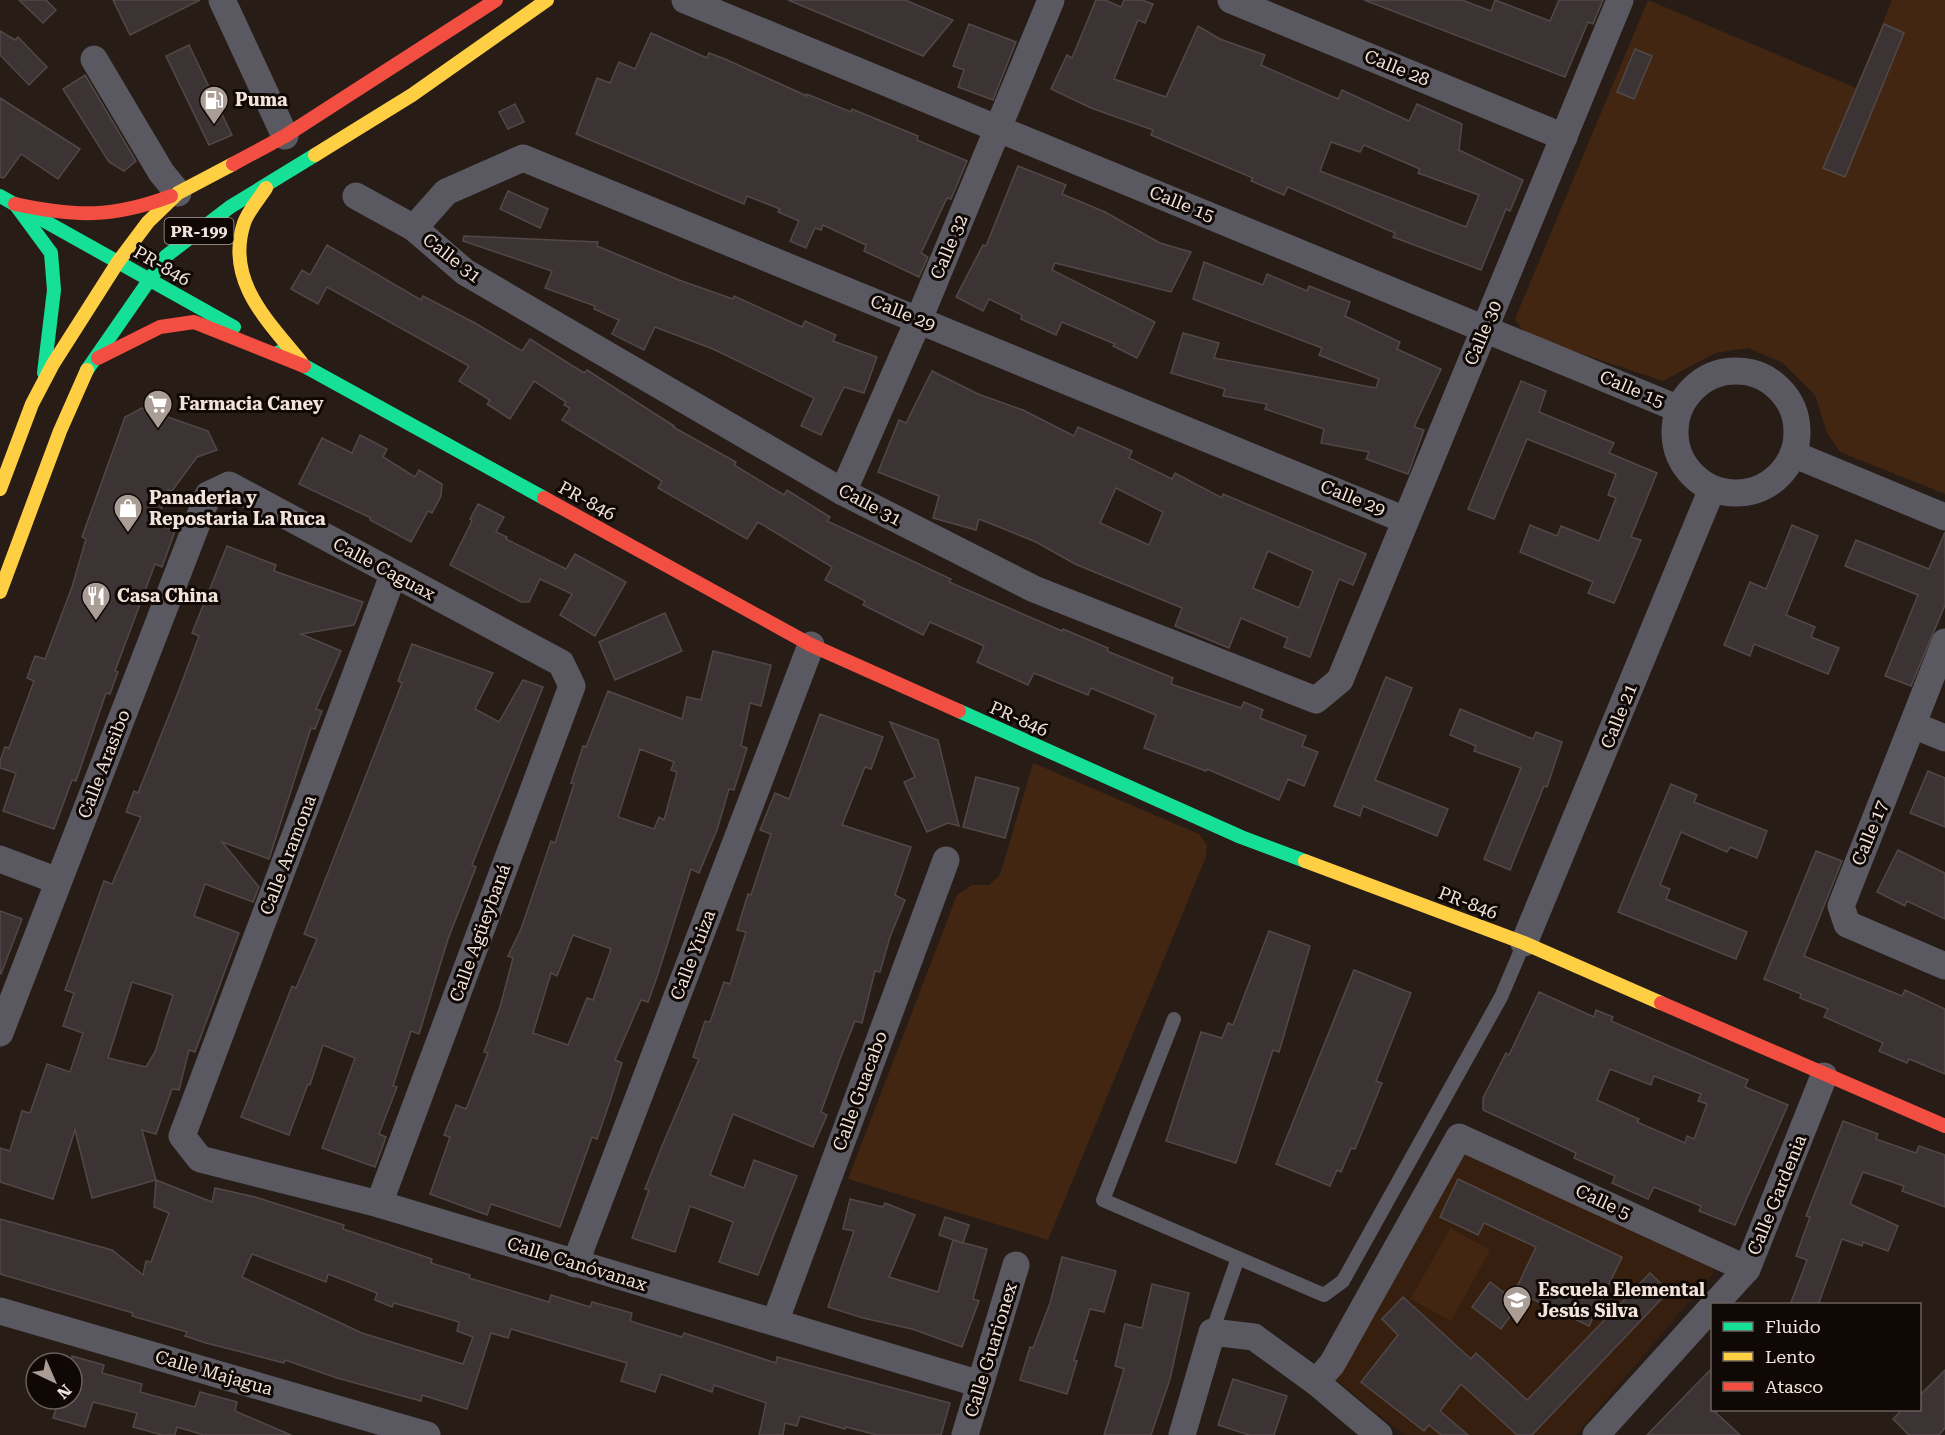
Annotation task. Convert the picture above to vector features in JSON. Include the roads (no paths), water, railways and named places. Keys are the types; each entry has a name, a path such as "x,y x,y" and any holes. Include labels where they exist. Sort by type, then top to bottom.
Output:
{"main road":[{"name":"PR-199","path":"0,489 28,414 43,383 118,262 148,222 178,193 285,136 384,70 496,0"},
{"name":"PR-199","path":"0,592 60,431 91,362 166,256 231,207 412,94 548,0"},
{"path":"270,182 244,222 239,249 241,276 253,302 304,366"},
{"path":"0,196 15,204 61,215 97,217 128,211 178,193"},
{"path":"15,204 51,253 54,290 43,383"},
{"name":"PR-846","path":"15,204 148,280 811,645 1241,837 1524,944 1824,1076 1945,1126"},
{"path":"91,362 133,338 160,327 194,322 219,330 304,366"}],"street":[{"path":"222,0 285,136"},
{"name":"Calle 15","path":"685,0 1679,409"},
{"name":"Calle 32","path":"843,492 919,320 1051,0"},
{"name":"Calle 28","path":"1231,0 1564,137"},
{"name":"Calle 30","path":"1346,665 1620,0"},
{"path":"94,59 161,172 178,193"},
{"name":"Calle 29","path":"414,228 447,192 523,158 1405,520"},
{"name":"Calle 31","path":"356,196 414,228 465,272 843,492 1034,589 1316,700 1340,680 1346,665"},
{"name":"Calle 15","path":"1712,489 1696,479 1684,464 1676,447 1675,427 1679,409 1691,391 1707,378 1728,371 1749,372 1768,380 1784,394 1794,413 1797,433 1793,454"},
{"path":"1712,489 1736,493 1760,488 1780,474 1793,454 1945,517"},
{"name":"Calle Caguax","path":"208,495 229,485 393,575 561,663"},
{"name":"Calle 21","path":"1524,944 1712,489"},
{"name":"Calle Arasibo","path":"0,1033 208,495"},
{"name":"Calle Aramona","path":"182,1136 393,575"},
{"name":"Calle 17","path":"1945,642 1841,906 1847,924 1945,966"},
{"name":"Calle Yuiza","path":"575,1264 811,645"},
{"name":"Calle Agüeybaná","path":"379,1204 572,686 561,663"},
{"path":"1913,725 1945,738"},
{"path":"0,859 58,881"},
{"name":"Calle Guacabo","path":"775,1322 946,860"},
{"name":"Calle Gardenia","path":"1717,1303 1747,1269 1824,1076"},
{"name":"Calle Canóvanax","path":"182,1136 201,1159 379,1204 980,1384"},
{"name":"Calle 5","path":"1316,1382 1332,1364 1459,1137 1747,1269"},
{"name":"Calle Guarionex","path":"965,1435 1016,1266"},
{"name":"Calle Gardenia","path":"1596,1435 1711,1309"},
{"name":"Calle Majagua","path":"0,1311 427,1435"},
{"path":"1182,1435 1212,1332 1254,1337 1316,1382 1379,1435"}],"lane":[{"path":"1174,1019 1102,1200 1324,1295 1343,1281 1500,997 1524,944"},
{"path":"1212,1332 1238,1258"}],"place":[{"name":"Puma","path":"214,126"},
{"name":"Farmacia Caney","path":"158,430"},
{"name":"Panaderia y Repostaria La Ruca","path":"128,534"},
{"name":"Casa China","path":"96,622"},
{"name":"Escuela Elemental Jesús Silva","path":"1517,1326"}]}
